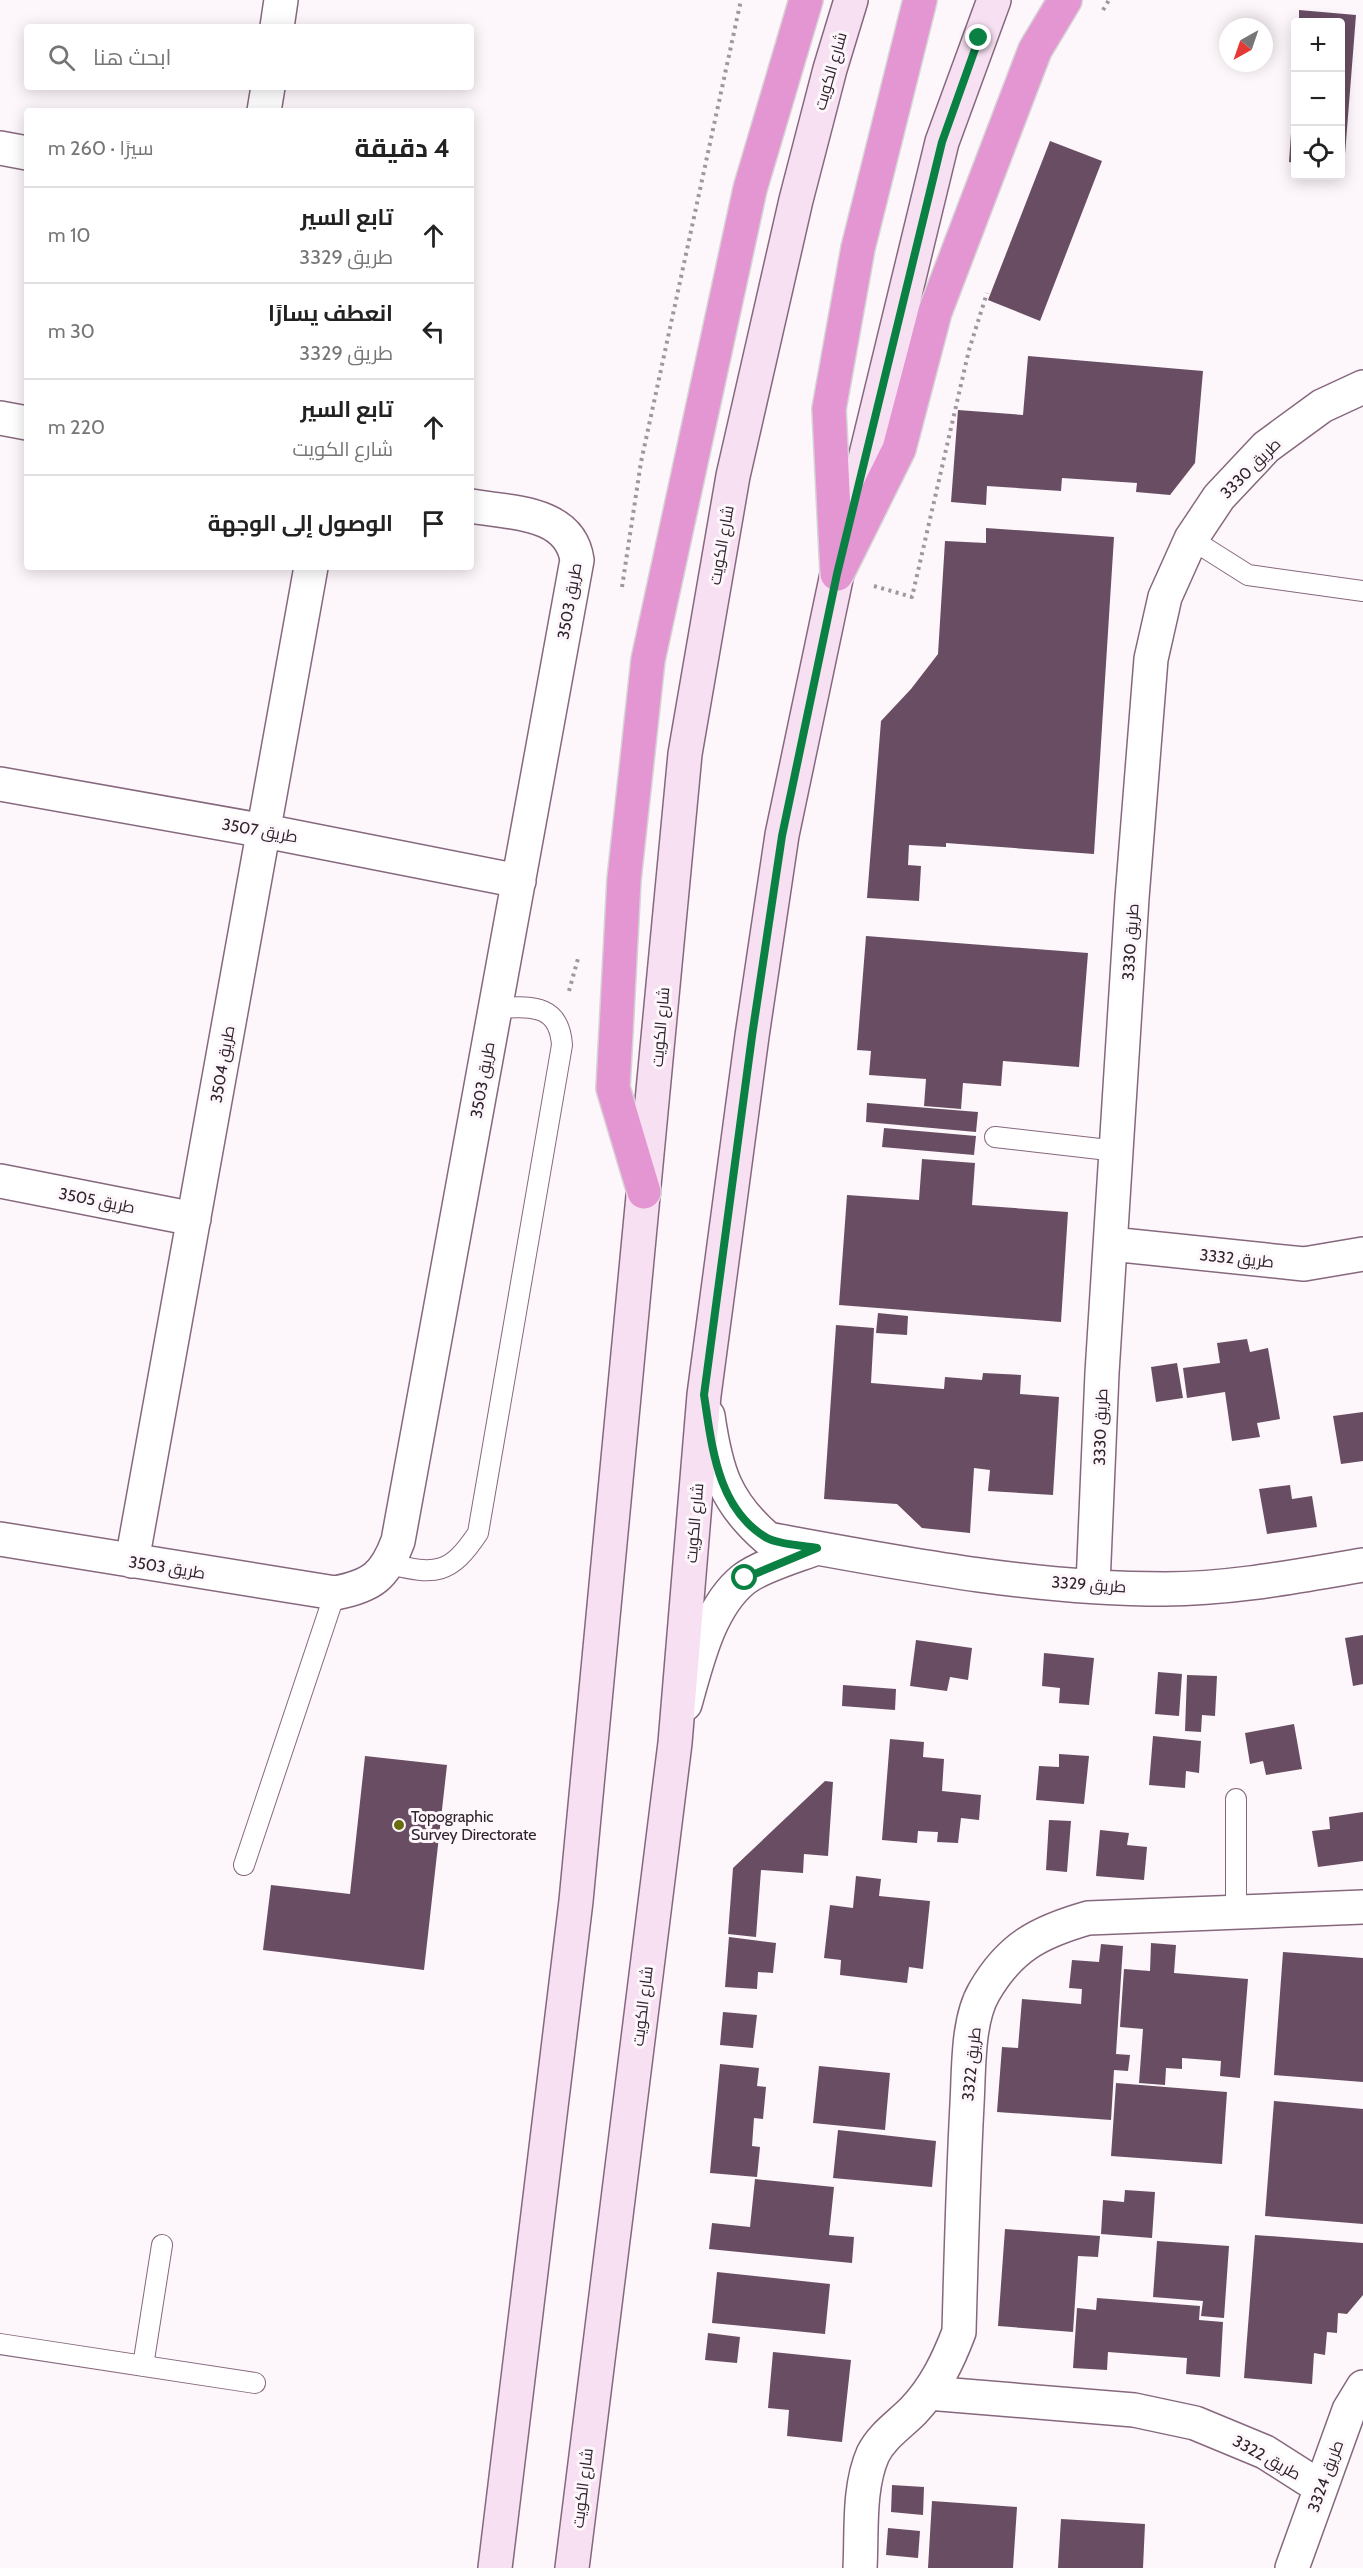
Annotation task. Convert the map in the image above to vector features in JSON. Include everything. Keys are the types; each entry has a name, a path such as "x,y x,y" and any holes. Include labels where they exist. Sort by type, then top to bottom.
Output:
{"highway":[{"path":"645,1192 614,1088 624,880 648,660 750,189 806,0"},
{"path":"837,575 829,409 858,248 920,0"},
{"path":"837,575 898,449 935,312 1035,50 1065,0"}],"main road":[{"name":"شارع الكويت","path":"495,2568 576,1902 685,754 730,487 796,200 830,69 851,0"},
{"name":"شارع الكويت","path":"572,2568 675,1743 704,1395 752,1036 782,836 837,575 942,142 994,0"}],"street":[{"path":"277,24 281,0"},
{"path":"264,108 268,90"},
{"path":"0,148 24,152"},
{"name":"طريق 3330","path":"1093,1585 1102,1373 1151,659 1165,597 1191,539 1219,497 1266,447 1322,406 1363,387"},
{"path":"0,418 24,422"},
{"name":"طريق 3503","path":"0,1539 335,1593 357,1589 376,1578 389,1564 398,1541 577,560 576,547 568,534 555,523 474,507"},
{"name":"طريق 3504","path":"132,1561 310,570"},
{"name":"طريق 3507","path":"0,784 265,831 519,882"},
{"name":"طريق 3505","path":"0,1181 194,1218"},
{"name":"طريق 3332","path":"1111,1244 1304,1264 1363,1254"},
{"name":"طريق 3329","path":"704,1395 713,1453 721,1479 732,1502 768,1539 964,1574 1164,1589 1237,1586 1363,1565"},
{"path":"675,1743 704,1645 714,1618 729,1595 745,1578 817,1548"},
{"name":"طريق 3322","path":"860,2568 865,2486 871,2461 884,2438 928,2393 941,2374 959,2332 970,2044 983,1994 1021,1946 1050,1929 1088,1918 1363,1907"},
{"name":"طريق 3324","path":"1292,2568 1348,2410 1363,2386"},
{"name":"طريق 3322","path":"928,2393 1134,2410 1195,2423 1264,2452 1320,2487"}],"lane":[{"path":"1191,539 1248,575 1363,591"},
{"path":"389,1564 421,1572 441,1569 455,1563 478,1533 562,1045 561,1032 556,1021 546,1012 535,1007 495,1008"},
{"path":"995,1137 1117,1151"},
{"path":"244,1865 335,1593"},
{"path":"1236,1799 1236,1912"},
{"path":"143,2366 162,2245"},
{"path":"0,2344 255,2383"}],"path":[{"path":"1099,17 1109,0"},
{"path":"837,575 912,597 969,350 989,284"}],"building":[{"path":"1299,10 1356,15 1345,154 1345,18 1299,18"},
{"path":"1291,134 1291,162 1289,162"},
{"path":"1050,141 1102,161 1040,321 988,300"},
{"path":"1028,356 1203,371 1195,463 1170,495 1136,492 1137,483 1062,478 1061,491 987,486 986,505 951,502 958,410 1023,415"},
{"path":"986,528 1114,537 1094,854 946,843 946,847 909,845 908,865 921,866 919,901 867,898 881,721 911,689 938,654 945,541 986,543"},
{"path":"866,936 1088,953 1079,1067 1003,1061 1001,1086 963,1083 961,1109 924,1106 926,1079 869,1075 871,1051 857,1050"},
{"path":"867,1103 978,1112 976,1132 866,1122"},
{"path":"884,1128 976,1136 974,1155 882,1147"},
{"path":"922,1159 975,1163 972,1205 1068,1212 1061,1322 839,1305 847,1195 919,1200"},
{"path":"878,1313 908,1316 907,1335 876,1333"},
{"path":"836,1325 874,1328 871,1383 944,1389 945,1377 982,1380 983,1373 1021,1375 1020,1394 1059,1397 1053,1495 988,1491 990,1470 974,1468 970,1533 922,1528 897,1504 824,1499"},
{"path":"1247,1339 1250,1352 1268,1348 1280,1419 1257,1423 1260,1437 1232,1441 1225,1392 1187,1398 1183,1368 1220,1363 1217,1343"},
{"path":"1177,1363 1183,1398 1156,1402 1151,1367"},
{"path":"1363,1412 1363,1461 1341,1464 1333,1416"},
{"path":"1290,1485 1292,1499 1312,1496 1317,1527 1267,1534 1259,1489"},
{"path":"1363,1635 1363,1684 1353,1686 1345,1638"},
{"path":"916,1640 972,1648 968,1680 950,1677 947,1691 910,1686"},
{"path":"1044,1653 1094,1658 1089,1705 1059,1703 1060,1688 1042,1686"},
{"path":"1158,1672 1182,1674 1179,1716 1155,1714"},
{"path":"1187,1675 1217,1676 1215,1716 1202,1715 1201,1732 1185,1731"},
{"path":"843,1685 896,1689 895,1710 842,1706"},
{"path":"1294,1724 1302,1769 1266,1775 1263,1761 1250,1764 1245,1733"},
{"path":"1153,1736 1201,1741 1199,1773 1186,1771 1185,1788 1149,1785"},
{"path":"890,1739 924,1742 923,1757 944,1759 942,1791 981,1795 979,1820 961,1818 958,1843 937,1842 938,1832 918,1831 917,1843 882,1840"},
{"path":"1059,1754 1089,1756 1084,1804 1036,1800 1039,1766 1059,1767"},
{"name":"Topographic Survey Directorate","path":"365,1756 447,1765 424,1970 263,1950 271,1885 350,1894"},
{"path":"825,1781 833,1782 828,1856 804,1854 803,1873 761,1870 756,1937 728,1934 733,1868"},
{"path":"1363,1812 1363,1861 1318,1867 1312,1831 1330,1829 1329,1817"},
{"path":"1049,1820 1071,1821 1067,1872 1046,1870"},
{"path":"1100,1830 1129,1833 1127,1845 1147,1847 1144,1880 1096,1876"},
{"path":"856,1876 881,1879 879,1896 930,1901 923,1969 909,1967 907,1983 840,1975 841,1960 824,1958 830,1905 853,1908"},
{"path":"729,1937 776,1943 773,1973 758,1972 757,1989 725,1987"},
{"path":"1151,1943 1176,1945 1174,1973 1248,1979 1240,2078 1220,2076 1221,2061 1182,2058 1182,2069 1166,2068 1165,2085 1139,2083 1143,2029 1120,2027 1124,1969 1150,1971"},
{"path":"1101,1944 1123,1946 1116,2054 1130,2055 1128,2071 1114,2070 1111,2120 997,2112 1002,2047 1018,2048 1022,1999 1081,2004 1082,1989 1069,1988 1072,1960 1099,1962"},
{"path":"1283,1952 1363,1958 1363,2082 1274,2075"},
{"path":"723,2012 757,2015 753,2048 720,2045"},
{"path":"720,2064 759,2068 757,2086 766,2087 763,2119 754,2118 752,2146 760,2147 757,2177 710,2173"},
{"path":"819,2066 890,2073 885,2130 813,2123"},
{"path":"1116,2083 1227,2092 1222,2164 1111,2156"},
{"path":"1274,2101 1363,2109 1363,2224 1265,2216"},
{"path":"838,2130 936,2141 932,2187 833,2178"},
{"path":"755,2179 834,2187 829,2235 854,2237 852,2263 709,2249 712,2223 750,2227"},
{"path":"1125,2190 1155,2192 1152,2238 1101,2234 1103,2200 1124,2202"},
{"path":"1005,2229 1100,2236 1098,2257 1078,2256 1073,2332 998,2326"},
{"path":"1255,2235 1363,2243 1363,2295 1347,2314 1338,2313 1337,2333 1327,2332 1325,2355 1314,2353 1312,2384 1244,2378"},
{"path":"1157,2241 1229,2246 1224,2318 1201,2316 1203,2301 1153,2297"},
{"path":"717,2272 830,2284 825,2334 712,2323"},
{"path":"1097,2298 1200,2306 1199,2320 1223,2322 1220,2377 1186,2374 1187,2358 1108,2352 1107,2370 1073,2368 1077,2308 1096,2310"},
{"path":"708,2333 740,2337 737,2363 705,2360"},
{"path":"773,2352 851,2360 842,2442 787,2436 789,2410 768,2408"},
{"path":"892,2485 924,2487 923,2515 891,2512"},
{"path":"932,2501 1017,2507 1013,2568 928,2568"},
{"path":"1061,2519 1145,2524 1143,2568 1058,2568"},
{"path":"888,2528 920,2531 918,2558 886,2555"}],"place":[{"name":"Topographic Survey Directorate","path":"399,1825"}],"route":[{"path":"745,1578 817,1548 768,1539 732,1502 721,1479 713,1453 704,1395 752,1036 782,836 837,574 942,142 979,38"}]}
